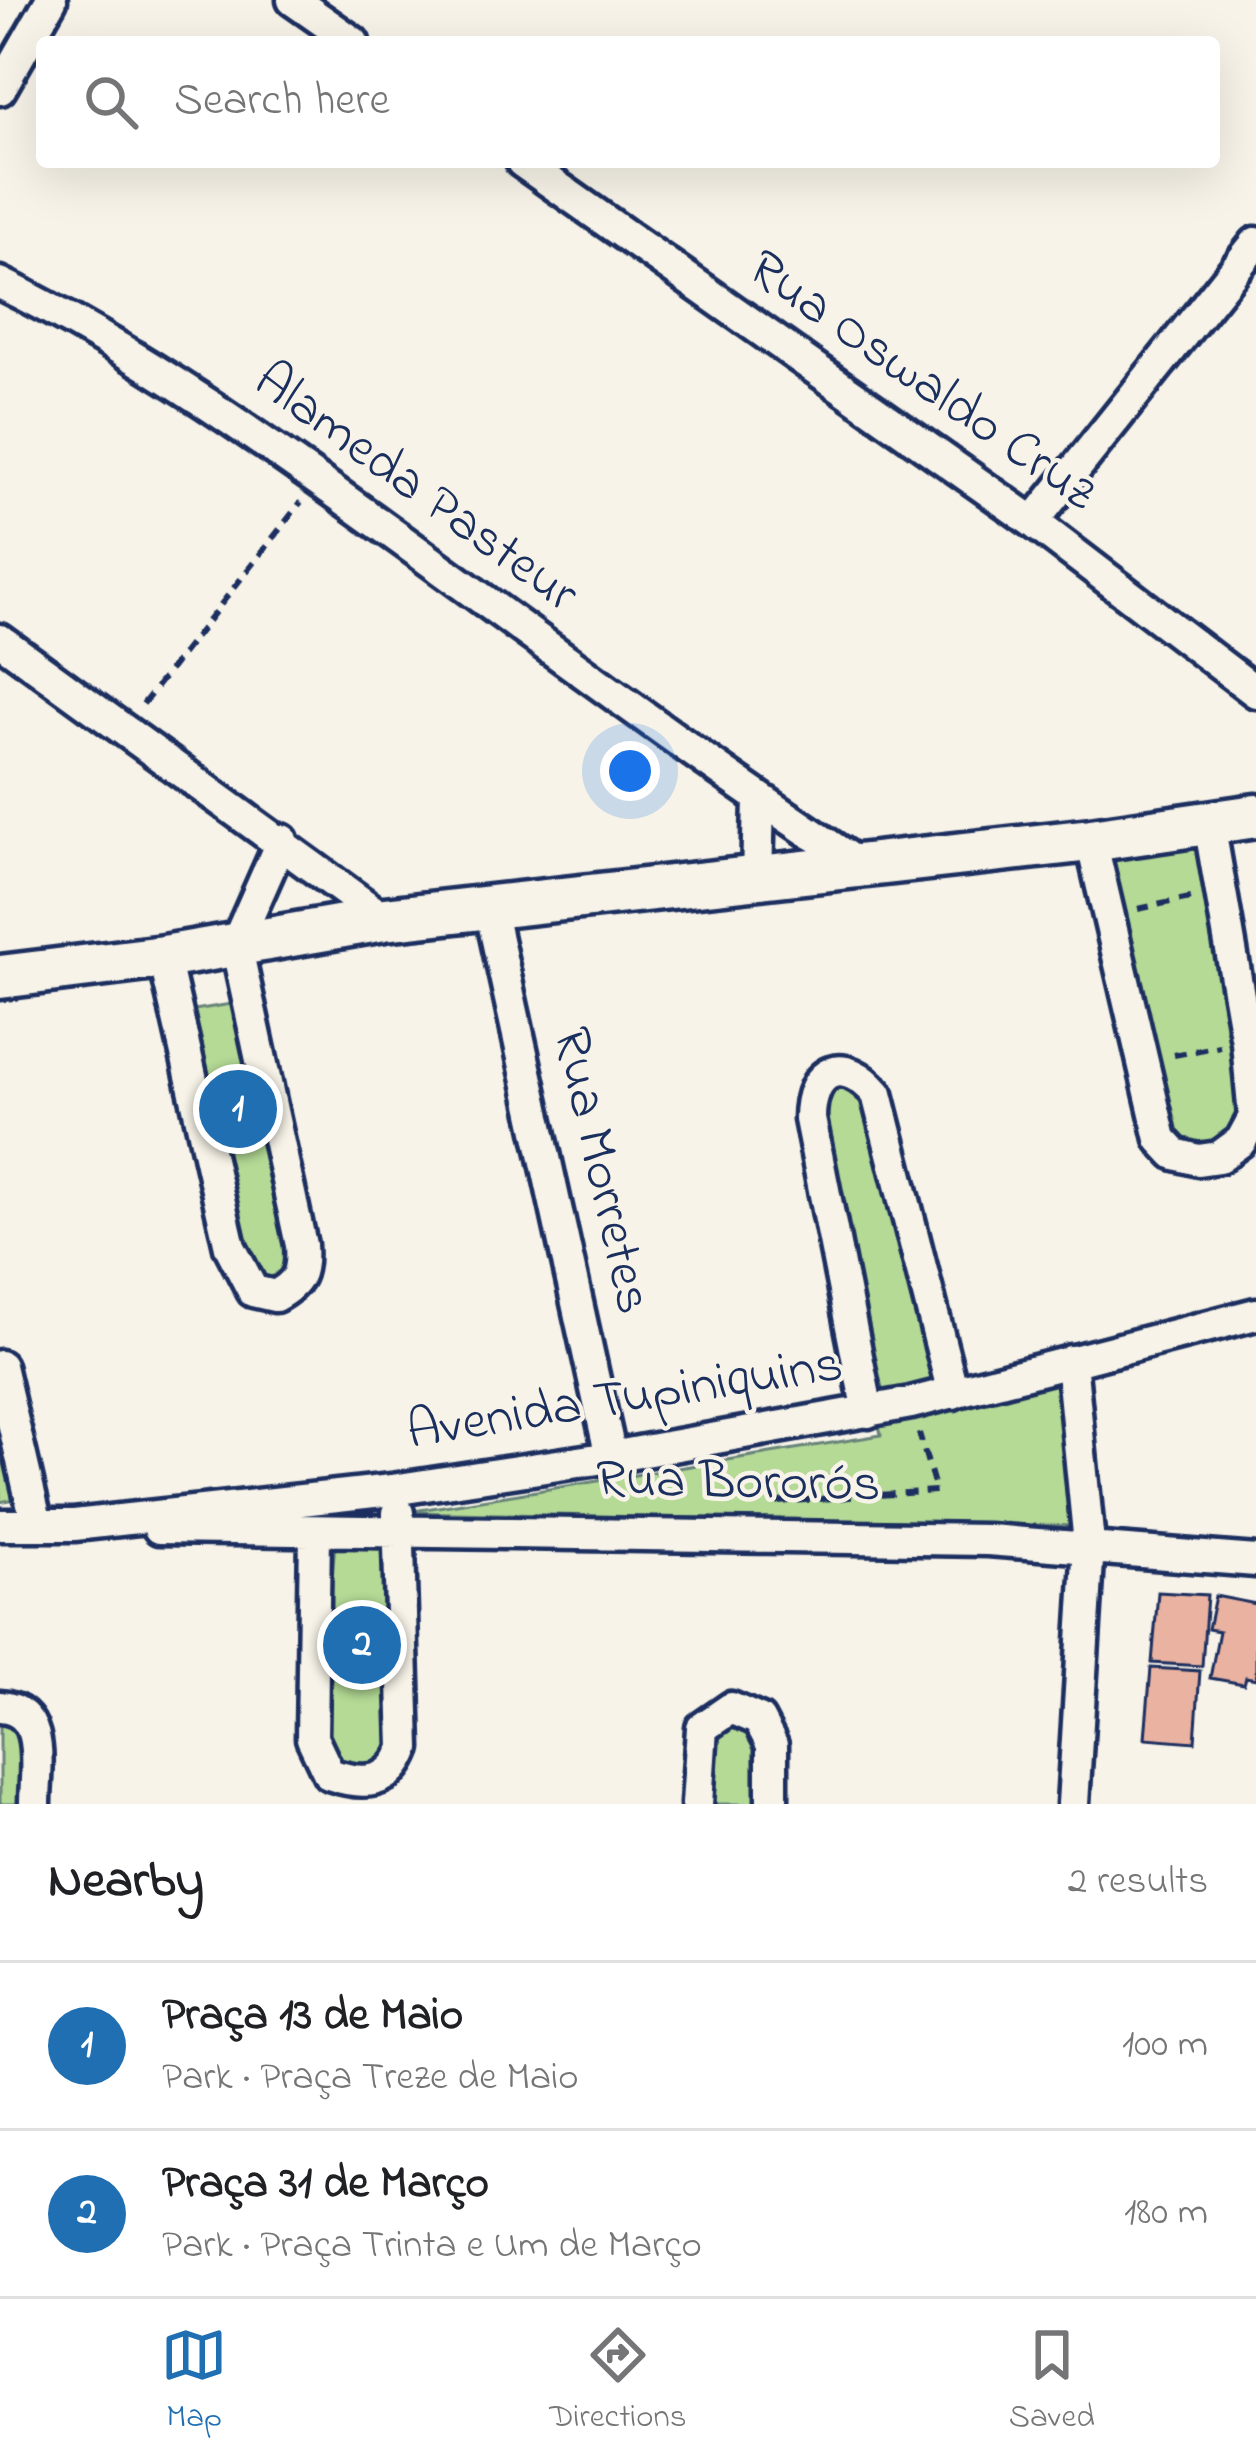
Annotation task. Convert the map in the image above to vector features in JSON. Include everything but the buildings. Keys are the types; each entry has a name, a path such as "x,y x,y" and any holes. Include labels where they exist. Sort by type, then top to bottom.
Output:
{"street":[{"path":"0,88 51,0"},
{"path":"293,0 344,36"},
{"name":"Rua Oswaldo Cruz","path":"531,168 1033,522 1256,692"},
{"path":"1033,522 1256,243"},
{"name":"Alameda Pasteur","path":"0,283 87,328 318,480 759,799 862,867"},
{"path":"0,640 282,840 384,919"},
{"path":"757,879 759,799"},
{"path":"0,976 164,957 384,919 862,867 1256,816"},
{"path":"1090,840 1139,1062 1161,1139 1175,1154 1198,1160 1219,1157 1241,1141 1254,1117 1247,1042 1209,823"},
{"path":"164,957 230,1247 253,1291 275,1296 294,1286 302,1269 301,1246 236,944 282,840"},
{"name":"Rua Morretes","path":"490,908 611,1457"},
{"path":"868,1412 810,1119 810,1090 821,1077 837,1073 854,1075 877,1094 953,1393"},
{"name":"Avenida Tupiniquins","path":"0,1525 74,1525 392,1490 611,1457 868,1412 1256,1314"},
{"path":"1071,1361 1089,1544 1073,1804"},
{"path":"0,1366 37,1525"},
{"path":"315,1534 312,1738 329,1774 352,1783 379,1781 397,1768 405,1748 402,1529 392,1490"},
{"name":"Rua Bororós","path":"74,1525 315,1534 402,1529 1089,1544 1256,1561"},
{"path":"0,1707 20,1712 30,1721 35,1736 34,1804"},
{"path":"697,1804 702,1728 731,1708 759,1720 772,1745 772,1804"}],"path":[{"path":"125,726 318,480"},
{"path":"1106,915 1222,890"},
{"path":"1139,1062 1247,1042"}],"green space":[{"path":"1206,833 1252,1101 1233,1140 1177,1150 1101,852"},
{"path":"244,1002 296,1273 267,1284 245,1270 188,1011"},
{"path":"841,1081 873,1100 952,1410 1069,1377 1083,1526 407,1512 881,1435 815,1117 813,1095"},
{"path":"0,1426 15,1499 0,1502"},
{"path":"398,1541 396,1750 385,1766 352,1774 319,1747 335,1542"},
{"path":"0,1713 19,1718 32,1804 0,1804"},
{"path":"710,1723 757,1723 765,1804 698,1804"}],"place":[{"name":"Praça 13 de Maio","path":"238,1109"},
{"name":"Praça 31 de Março","path":"362,1645"}]}
